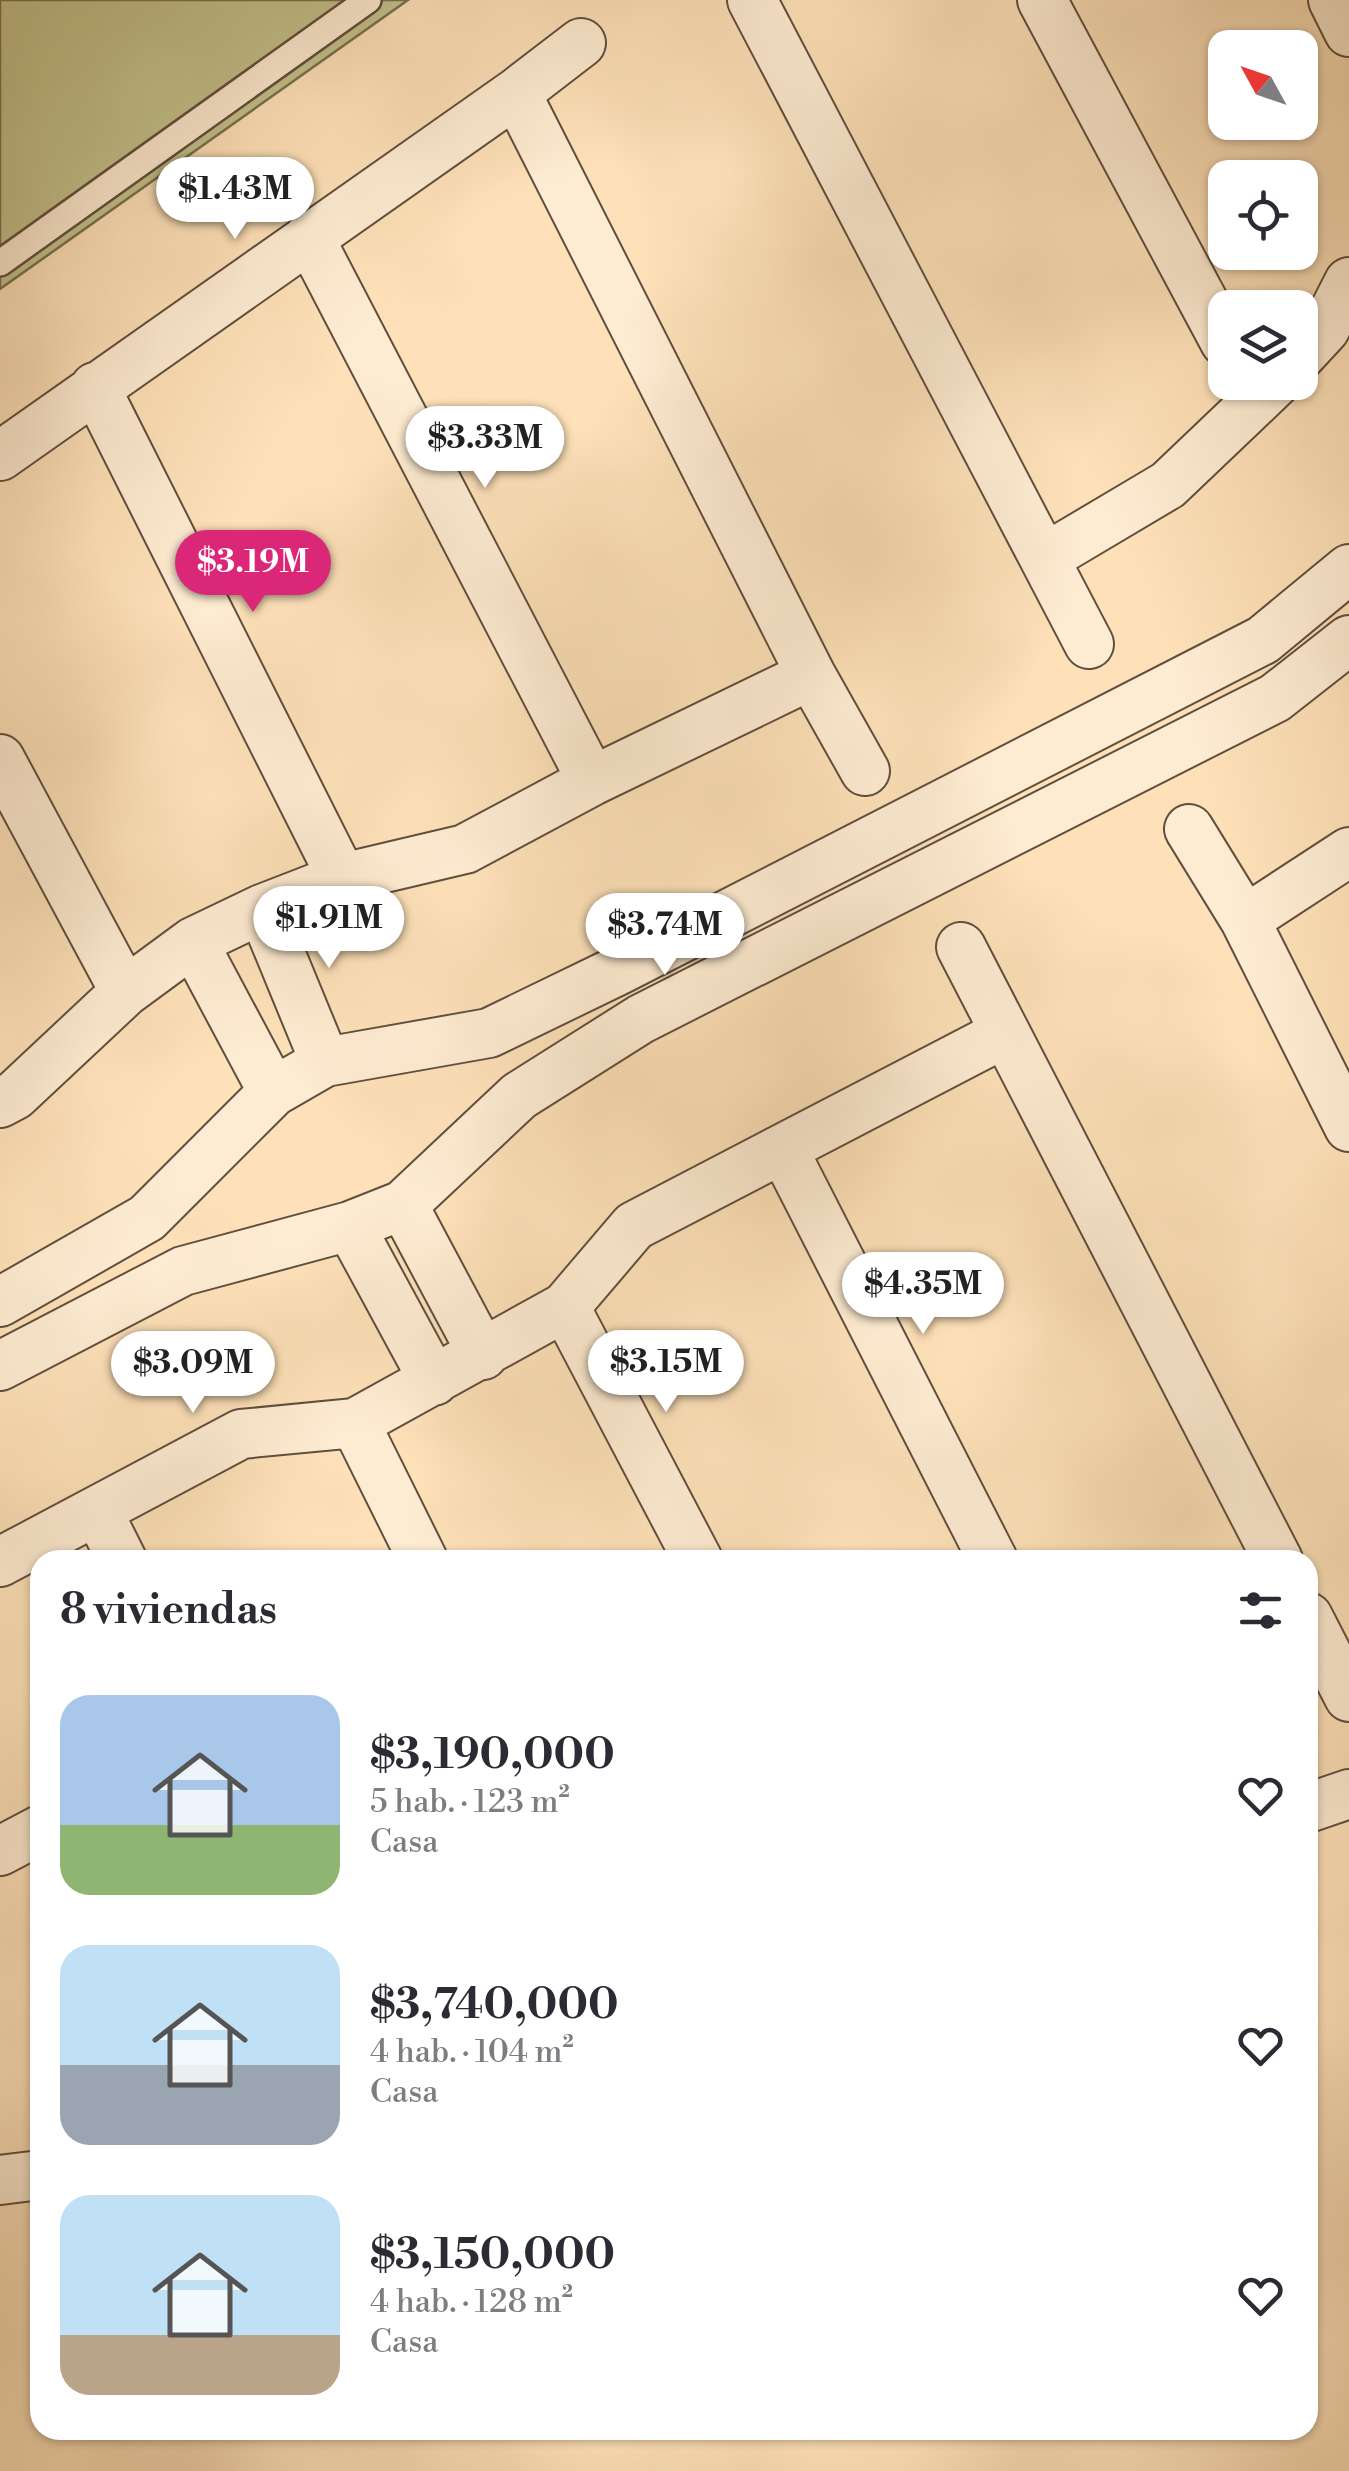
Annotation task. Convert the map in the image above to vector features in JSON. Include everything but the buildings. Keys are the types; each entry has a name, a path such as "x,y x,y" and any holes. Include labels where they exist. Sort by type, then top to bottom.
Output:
{"street":[{"path":"752,0 1089,644"},
{"path":"1042,0 1208,310"},
{"path":"1333,0 1349,32"},
{"path":"0,456 516,93 582,42"},
{"path":"516,93 811,675 865,770"},
{"path":"309,237 592,781"},
{"path":"1318,337 1349,282"},
{"path":"95,387 342,878"},
{"path":"1045,558 1168,485 1249,400"},
{"path":"62,1334 18,1292 147,1218 273,1092 325,1062 489,1033 619,970 1262,640 1349,570"},
{"path":"0,1366 183,1271 350,1226 403,1206 519,1096 642,1019 1275,698 1349,640"},
{"path":"0,1103 14,1096 126,992 193,942 342,878 465,849 592,781 811,675"},
{"path":"0,759 126,992"},
{"path":"1189,829 1245,920 1349,1127"},
{"path":"1245,920 1349,852"},
{"path":"262,910 325,1062"},
{"path":"193,942 273,1092"},
{"path":"961,946 1273,1550"},
{"path":"619,970 642,1019"},
{"path":"0,1562 240,1434 356,1423 565,1307 634,1226 1006,1034"},
{"path":"783,1149 988,1550"},
{"path":"403,1206 483,1355"},
{"path":"350,1226 434,1380"},
{"path":"565,1307 693,1550"},
{"path":"356,1423 418,1550"},
{"path":"98,1512 117,1550"},
{"path":"1318,1636 1349,1697"},
{"path":"1318,1805 1349,1794"},
{"path":"0,1851 30,1835"},
{"path":"0,2180 30,2176"}],"lane":[{"path":"0,264 368,0"}],"shaded area":[{"path":"0,0 408,0 0,289"}]}
